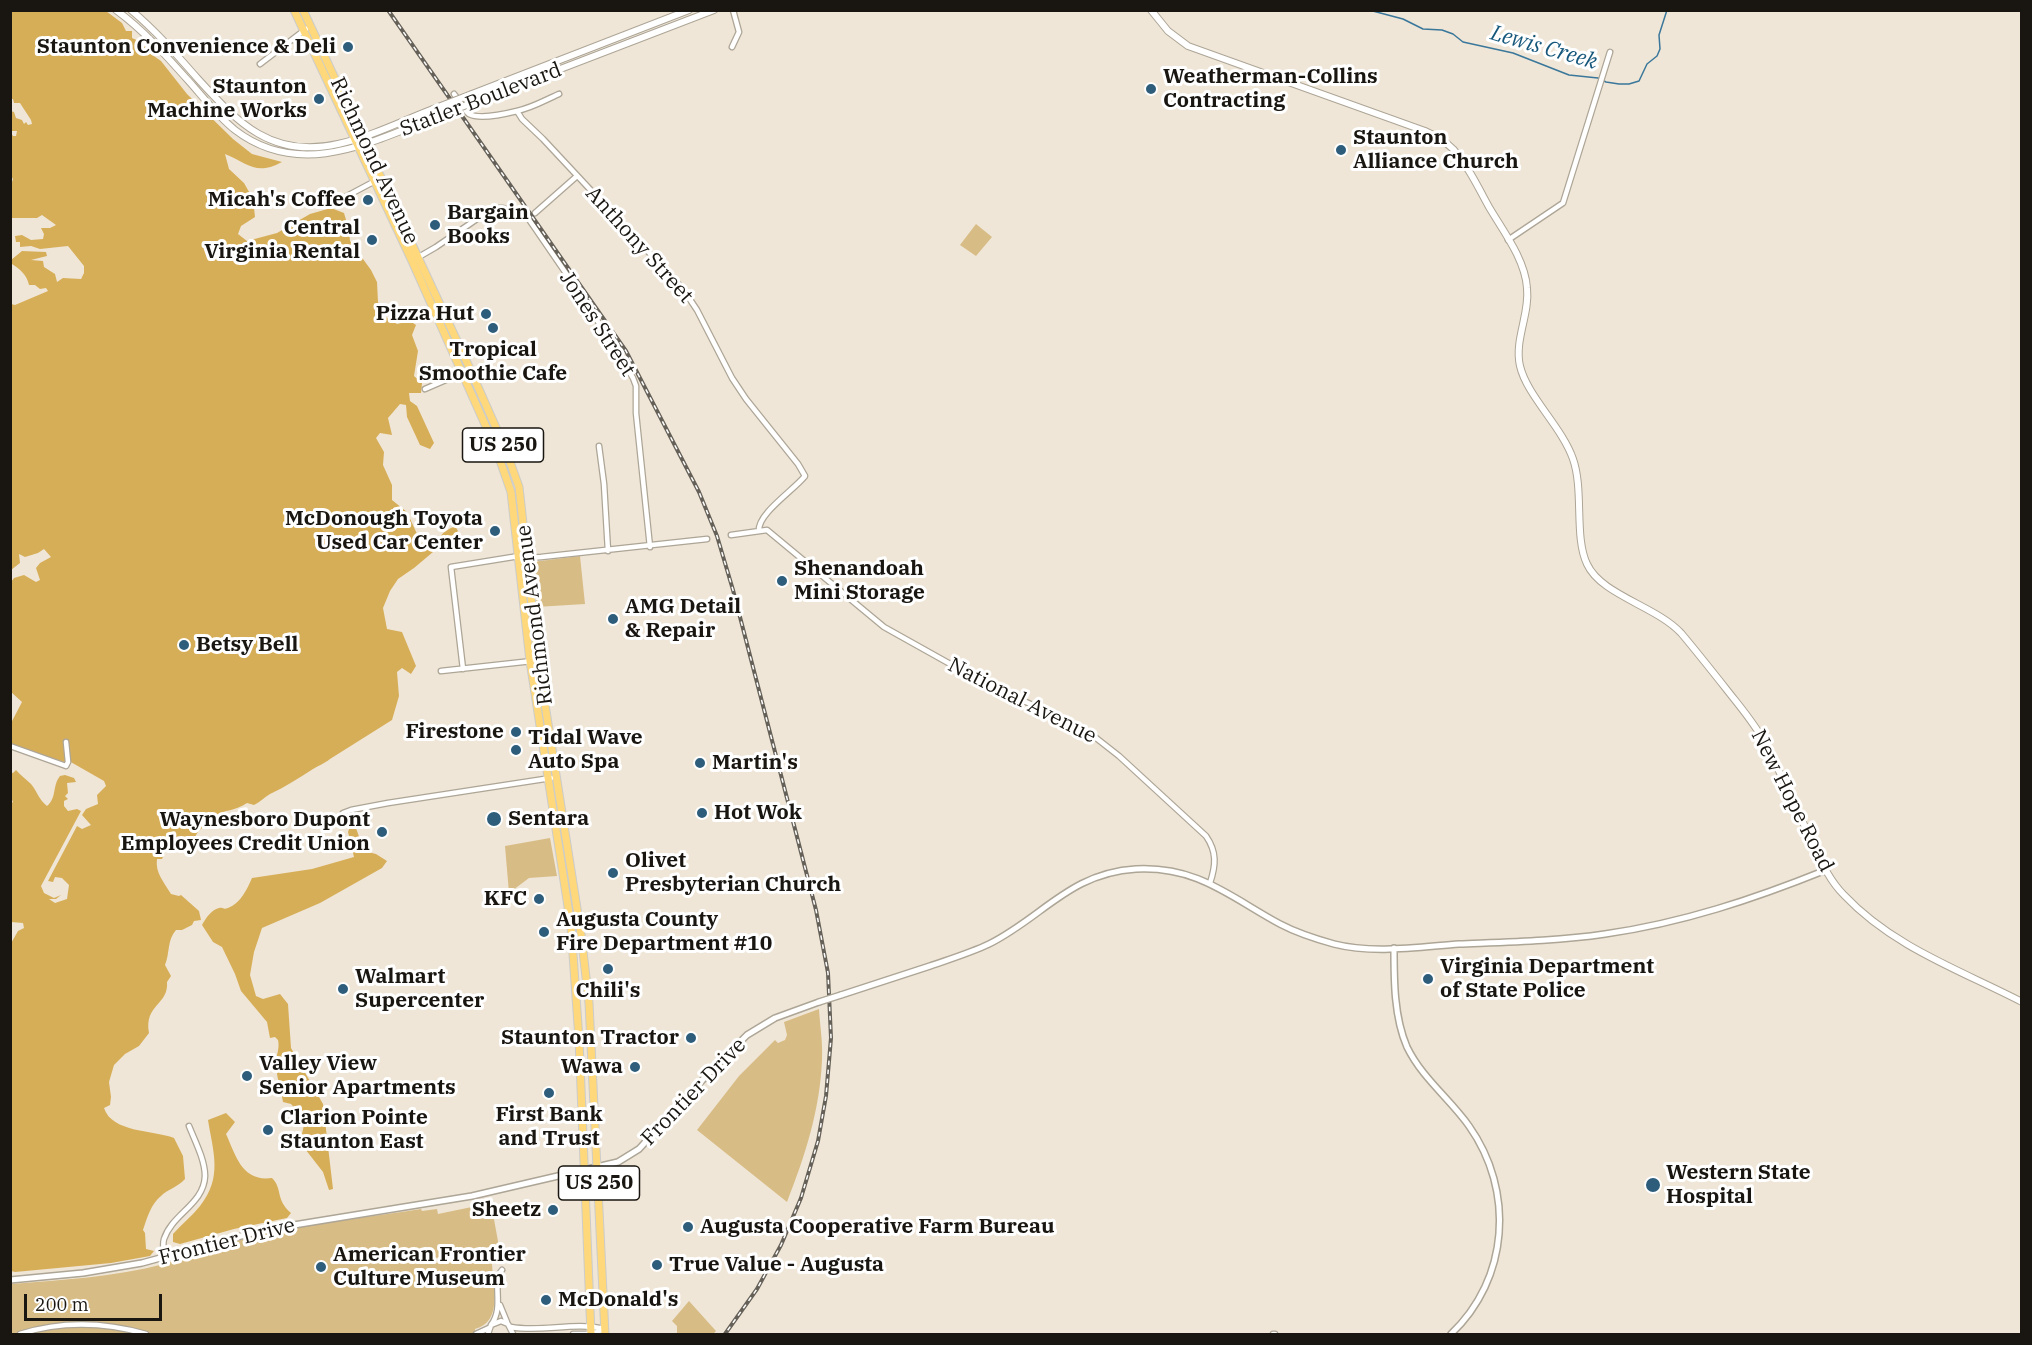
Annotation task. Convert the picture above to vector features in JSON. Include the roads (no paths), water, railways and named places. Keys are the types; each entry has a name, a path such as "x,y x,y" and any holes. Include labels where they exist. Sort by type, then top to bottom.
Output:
{"main road":[{"name":"Statler Boulevard","path":"116,10 153,42 227,123 252,141 278,151 305,156 328,153 356,142 363,136 689,10"},
{"name":"Statler Boulevard","path":"131,10 165,42 230,114 252,131 270,140 298,146 330,146 356,142 366,144 714,10"},
{"name":"Richmond Avenue","path":"294,10 356,142 419,257 508,455 519,488 528,558 534,660 556,779 590,1003 605,1332"},
{"name":"Richmond Avenue","path":"303,10 363,136 377,179 507,479 513,505 574,956 591,1334"},
{"name":"New Hope Road","path":"1151,10 1172,35 1191,48 1416,128 1442,140 1455,152 1466,167 1523,269 1528,289 1518,354 1520,368 1526,382 1566,444 1574,463 1583,550 1587,565 1595,577 1608,587 1659,615 1673,626 1728,692 1762,738 1826,870 1844,896 1894,938 2022,1002"}],"street":[{"path":"732,47 739,32 733,10"},
{"path":"260,64 310,25"},
{"path":"1508,240 1563,203 1610,52"},
{"path":"454,94 465,110 475,116 501,115 536,107 546,99 559,94"},
{"name":"Anthony Street","path":"517,111 689,297 746,399 805,476 763,517 758,526 759,531"},
{"path":"535,213 577,176"},
{"path":"345,197 377,179"},
{"name":"Jones Street","path":"419,257 493,208 503,207 528,218 587,304 634,380 650,547"},
{"path":"412,261 419,257"},
{"path":"425,389 470,369"},
{"path":"600,447 608,551"},
{"name":"National Avenue","path":"759,531 767,530 884,627 986,684 1074,724 1101,740 1206,836 1212,846 1215,859 1210,883"},
{"path":"731,535 759,531"},
{"path":"464,669 452,567 519,556 528,558 608,551 707,539"},
{"path":"441,671 534,660"},
{"path":"10,746 66,766 68,762 66,742"},
{"path":"343,813 369,806 548,777 556,779"},
{"name":"Frontier Drive","path":"10,1280 89,1272 165,1258 277,1227 472,1196 623,1160 639,1149 747,1035 775,1018 981,948 1009,933 1069,890 1099,876 1128,870 1155,869 1185,874 1210,883"},
{"path":"1210,883 1282,925 1310,937 1342,946 1394,948 1561,939 1634,929 1710,912 1826,870"},
{"path":"1394,948 1398,1019 1405,1041 1422,1070 1473,1132 1489,1159 1501,1213 1499,1239 1491,1273 1473,1309 1451,1335"},
{"path":"165,1258 164,1239 173,1223 196,1199 204,1182 204,1166 189,1126"},
{"path":"502,1270 498,1277 499,1302 513,1335"},
{"path":"488,1335 499,1302"},
{"path":"476,1335 498,1321 525,1329 590,1325 605,1332"},
{"path":"20,1335 72,1324 120,1329 146,1335"},
{"path":"573,1335 605,1332"}],"waterway":[{"name":"Lewis Creek","path":"1369,10 1403,19 1423,29 1442,30 1453,34 1463,42 1513,53 1569,75 1598,78 1619,84 1639,81 1647,64 1657,56 1660,49 1659,35 1667,10"}],"railway":[{"path":"388,10 626,351 699,492 717,536 733,590 816,910 828,973 831,1038 826,1096 818,1141 801,1198 781,1245 757,1289 725,1334"}],"place":[{"name":"Staunton Convenience & Deli","path":"348,47"},
{"name":"Weatherman-Collins Contracting","path":"1151,89"},
{"name":"Staunton Machine Works","path":"319,99"},
{"name":"Staunton Alliance Church","path":"1341,150"},
{"name":"Micah's Coffee","path":"368,200"},
{"name":"Bargain Books","path":"435,225"},
{"name":"Central Virginia Rental","path":"372,240"},
{"name":"Pizza Hut","path":"486,314"},
{"name":"Tropical Smoothie Cafe","path":"493,328"},
{"name":"McDonough Toyota Used Car Center","path":"495,531"},
{"name":"Shenandoah Mini Storage","path":"782,581"},
{"name":"AMG Detail & Repair","path":"613,619"},
{"name":"Betsy Bell","path":"184,645"},
{"name":"Firestone","path":"516,732"},
{"name":"Tidal Wave Auto Spa","path":"516,750"},
{"name":"Martin's","path":"700,763"},
{"name":"Hot Wok","path":"702,813"},
{"name":"Sentara","path":"494,819"},
{"name":"Waynesboro Dupont Employees Credit Union","path":"382,832"},
{"name":"Olivet Presbyterian Church","path":"613,873"},
{"name":"KFC","path":"539,899"},
{"name":"Augusta County Fire Department #10","path":"544,932"},
{"name":"Chili's","path":"608,969"},
{"name":"Virginia Department of State Police","path":"1428,979"},
{"name":"Walmart Supercenter","path":"343,989"},
{"name":"Staunton Tractor","path":"691,1038"},
{"name":"Wawa","path":"635,1067"},
{"name":"Valley View Senior Apartments","path":"247,1076"},
{"name":"First Bank and Trust","path":"549,1093"},
{"name":"Clarion Pointe Staunton East","path":"268,1130"},
{"name":"Western State Hospital","path":"1653,1185"},
{"name":"Sheetz","path":"553,1210"},
{"name":"Augusta Cooperative Farm Bureau","path":"688,1227"},
{"name":"True Value - Augusta","path":"657,1265"},
{"name":"American Frontier Culture Museum","path":"321,1267"},
{"name":"McDonald's","path":"546,1300"}]}
